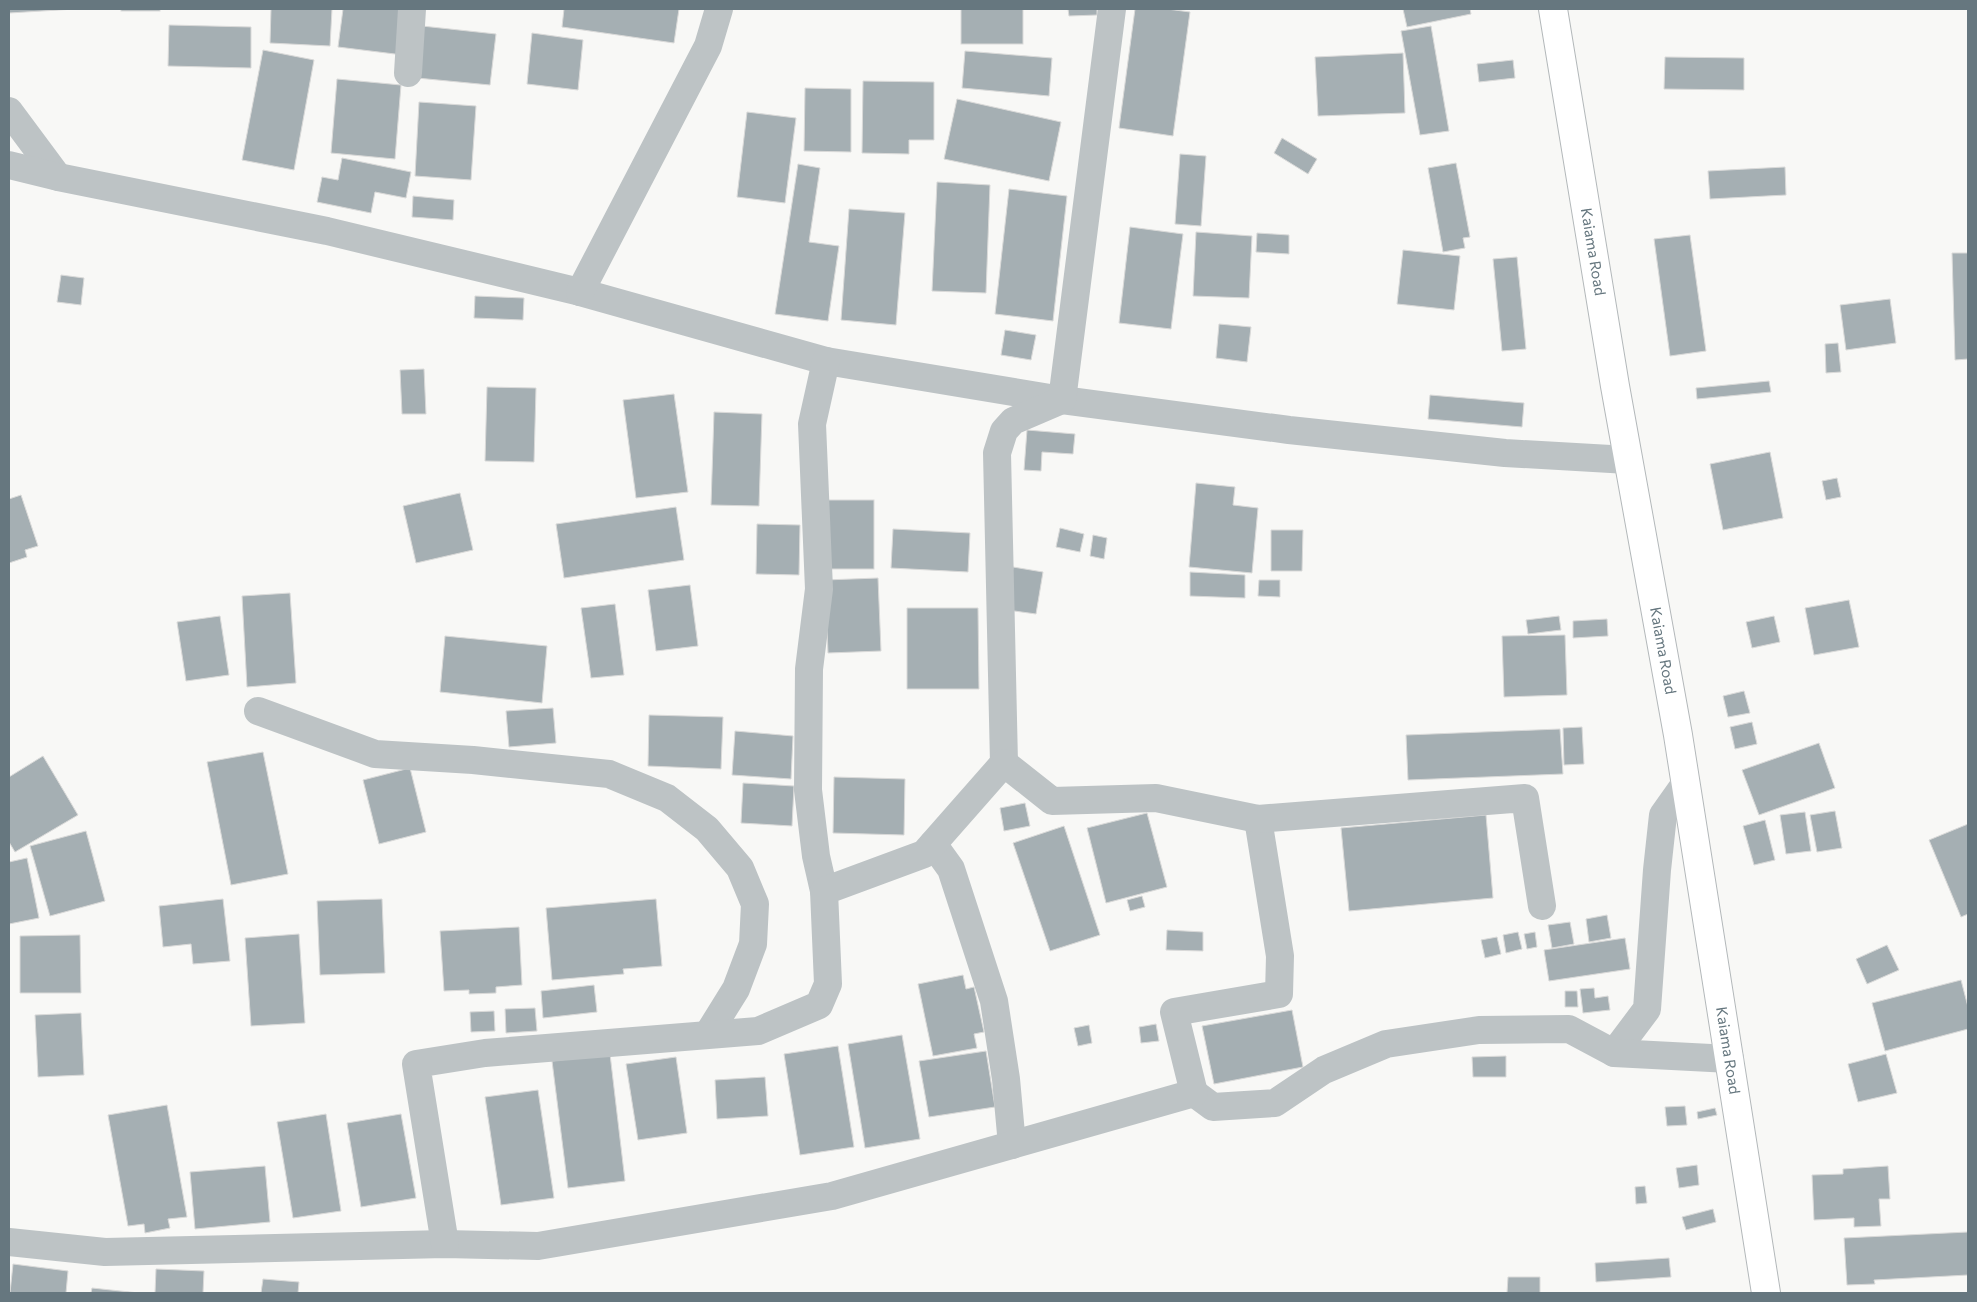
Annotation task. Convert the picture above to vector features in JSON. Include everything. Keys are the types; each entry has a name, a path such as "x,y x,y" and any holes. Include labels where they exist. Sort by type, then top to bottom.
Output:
{"highway":[{"name":"Kaiama Road","path":"1553,9 1628,460 1685,784 1766,1293"}],"street":[{"path":"408,73 412,9"},
{"path":"580,292 708,46 719,9"},
{"path":"1062,400 1112,9"},
{"path":"9,111 58,177"},
{"path":"9,165 58,177 327,231 580,292 826,361 1062,400 1367,439 1505,453 1628,460"},
{"path":"445,1244 416,1064 485,1053 758,1031 818,1005 828,984 824,891 808,790 809,669 819,589 812,424 826,361"},
{"path":"824,891 924,854 1004,763 997,453 1004,431 1014,421 1062,400"},
{"path":"258,711 375,754 473,760 609,774 667,798 707,829 740,868 755,904 753,944 736,989 708,1034"},
{"path":"1004,763 1052,800 1156,798 1258,819 1525,798 1542,906"},
{"path":"1614,1053 1647,1009 1663,815 1685,784"},
{"path":"1258,819 1280,956 1279,994 1174,1012 1194,1093 1213,1107 1275,1103 1324,1070 1386,1044 1479,1030 1569,1029 1614,1053 1730,1059"},
{"path":"933,844 951,869 994,1001 1006,1079 1012,1145"},
{"path":"9,1242 105,1252 445,1244 538,1246 832,1196 1194,1093"}],"building":[{"path":"9,9 75,9 9,13"},
{"path":"121,9 160,9 160,11 121,11"},
{"path":"271,9 332,9 330,46 270,43"},
{"path":"343,9 409,9 403,55 338,47"},
{"path":"564,9 679,9 674,43 562,27"},
{"path":"961,9 1023,9 1023,44 961,44"},
{"path":"1068,9 1097,9 1097,15 1069,16"},
{"path":"1135,9 1167,9 1190,12 1173,136 1119,128"},
{"path":"1403,9 1470,9 1471,14 1407,27"},
{"path":"169,25 251,27 251,68 168,66"},
{"path":"422,26 496,34 490,85 417,78"},
{"path":"1431,26 1449,131 1420,135 1401,31"},
{"path":"532,33 583,40 578,90 527,84"},
{"path":"263,50 314,60 294,170 242,160"},
{"path":"965,51 1052,58 1049,96 962,88"},
{"path":"1403,53 1405,113 1318,116 1315,57"},
{"path":"1665,57 1744,58 1744,90 1664,89"},
{"path":"1513,60 1515,78 1479,82 1477,64"},
{"path":"337,79 401,85 395,159 331,153"},
{"path":"863,81 934,82 934,140 909,140 909,154 862,153"},
{"path":"805,88 851,89 851,152 804,151"},
{"path":"957,99 1061,122 1049,181 944,159"},
{"path":"419,102 476,106 471,180 415,176"},
{"path":"747,112 796,118 785,203 737,197"},
{"path":"1282,138 1317,159 1308,174 1274,153"},
{"path":"1180,154 1206,156 1201,226 1175,224"},
{"path":"342,158 411,172 406,198 375,192 371,213 317,202 322,177 338,180"},
{"path":"1456,163 1470,237 1463,238 1465,248 1443,252 1428,168"},
{"path":"798,164 820,168 809,242 839,246 828,321 775,314"},
{"path":"1785,167 1786,195 1710,199 1708,171"},
{"path":"937,182 990,185 986,293 932,291"},
{"path":"1009,189 1067,196 1053,321 995,314"},
{"path":"413,196 454,200 453,220 412,217"},
{"path":"849,209 905,213 896,325 841,320"},
{"path":"1130,227 1183,234 1171,329 1119,323"},
{"path":"1196,232 1252,236 1249,298 1193,296"},
{"path":"1257,233 1289,235 1289,254 1256,252"},
{"path":"1690,235 1706,351 1670,356 1654,239"},
{"path":"1403,250 1460,256 1454,310 1397,304"},
{"path":"1952,253 1968,253 1968,359 1955,360"},
{"path":"1517,257 1526,349 1502,351 1493,259"},
{"path":"61,275 84,278 81,305 57,302"},
{"path":"475,296 524,298 523,320 474,318"},
{"path":"1890,299 1896,343 1846,350 1840,305"},
{"path":"1219,324 1251,327 1247,362 1216,358"},
{"path":"1005,330 1036,335 1031,360 1001,355"},
{"path":"1838,343 1841,372 1826,373 1825,344"},
{"path":"424,369 426,414 402,414 400,370"},
{"path":"1769,381 1771,392 1697,399 1696,388"},
{"path":"487,387 536,388 534,462 485,461"},
{"path":"674,394 688,492 636,498 623,400"},
{"path":"1430,395 1524,403 1522,427 1428,419"},
{"path":"714,412 762,414 759,506 711,505"},
{"path":"1027,430 1075,434 1073,454 1042,452 1041,471 1024,470"},
{"path":"1770,452 1783,518 1723,530 1710,464"},
{"path":"1837,478 1841,497 1826,500 1822,481"},
{"path":"1196,483 1235,487 1233,505 1258,508 1252,573 1189,567"},
{"path":"460,493 473,550 416,563 403,506"},
{"path":"21,495 38,546 25,550 27,557 9,563 9,499"},
{"path":"824,500 874,500 874,569 824,569"},
{"path":"676,507 684,560 564,578 556,524"},
{"path":"757,524 800,525 799,575 756,574"},
{"path":"1060,528 1084,534 1080,552 1056,547"},
{"path":"893,529 970,533 968,572 891,568"},
{"path":"1271,530 1303,530 1302,571 1271,571"},
{"path":"1093,535 1107,538 1104,559 1090,556"},
{"path":"1013,567 1043,572 1036,614 1007,610"},
{"path":"1190,572 1245,575 1245,598 1190,596"},
{"path":"878,578 881,651 828,653 825,580"},
{"path":"1259,580 1280,580 1280,597 1258,596"},
{"path":"690,585 698,646 656,651 648,590"},
{"path":"290,593 296,683 247,687 242,596"},
{"path":"1849,600 1859,647 1814,655 1805,608"},
{"path":"615,604 624,675 591,678 581,608"},
{"path":"907,608 978,608 979,689 907,689"},
{"path":"220,616 229,675 186,681 177,622"},
{"path":"1559,616 1561,630 1528,634 1526,620"},
{"path":"1774,616 1780,642 1752,648 1746,622"},
{"path":"1607,619 1608,636 1573,638 1573,621"},
{"path":"1565,635 1567,695 1504,697 1502,636"},
{"path":"445,636 547,646 542,703 440,692"},
{"path":"1744,691 1750,713 1728,717 1723,696"},
{"path":"553,708 556,743 509,747 506,711"},
{"path":"649,715 723,717 721,769 648,766"},
{"path":"1752,722 1757,744 1735,749 1730,727"},
{"path":"1582,727 1584,764 1564,765 1563,728"},
{"path":"1560,729 1563,774 1408,780 1406,735"},
{"path":"735,731 793,736 791,779 732,775"},
{"path":"1819,743 1835,788 1759,815 1742,770"},
{"path":"263,752 288,874 231,885 207,762"},
{"path":"43,756 78,815 15,852 9,842 9,777"},
{"path":"410,768 426,832 379,844 363,780"},
{"path":"834,777 905,779 904,835 833,833"},
{"path":"743,783 794,786 792,826 741,823"},
{"path":"1025,803 1030,826 1004,831 1000,808"},
{"path":"1835,811 1842,848 1817,852 1810,815"},
{"path":"1805,812 1811,851 1786,854 1780,815"},
{"path":"1147,813 1167,887 1106,903 1087,828"},
{"path":"1486,815 1493,898 1349,911 1341,828"},
{"path":"1765,820 1775,860 1754,865 1743,826"},
{"path":"1968,824 1968,914 1961,917 1929,840"},
{"path":"1064,826 1100,935 1050,951 1013,843"},
{"path":"86,831 105,901 50,916 30,846"},
{"path":"27,858 39,918 9,924 9,862"},
{"path":"1142,896 1145,907 1130,911 1127,900"},
{"path":"223,899 230,961 193,964 191,944 163,947 159,906"},
{"path":"382,899 385,973 320,975 317,901"},
{"path":"656,899 662,966 623,969 624,974 552,980 546,908"},
{"path":"1607,915 1611,938 1589,942 1586,919"},
{"path":"1570,922 1574,944 1552,948 1548,925"},
{"path":"519,927 522,985 496,987 496,993 469,994 469,990 444,991 440,931"},
{"path":"1167,930 1203,932 1203,951 1166,950"},
{"path":"1518,932 1522,949 1506,953 1503,935"},
{"path":"1535,932 1537,947 1527,949 1524,934"},
{"path":"299,934 305,1023 251,1026 245,938"},
{"path":"80,935 81,993 20,993 20,936"},
{"path":"1497,937 1501,954 1485,958 1481,940"},
{"path":"1625,938 1630,969 1549,981 1544,950"},
{"path":"1887,945 1899,970 1867,984 1856,959"},
{"path":"963,975 966,989 974,987 984,1032 974,1034 977,1048 933,1056 918,984"},
{"path":"1961,980 1968,1007 1968,1029 1885,1051 1872,1003"},
{"path":"594,985 597,1012 543,1018 541,991"},
{"path":"1594,988 1595,998 1608,996 1610,1010 1583,1013 1580,989"},
{"path":"1565,991 1577,991 1578,1007 1565,1007"},
{"path":"535,1008 537,1031 506,1033 505,1009"},
{"path":"1292,1010 1303,1067 1214,1084 1202,1026"},
{"path":"494,1011 495,1031 471,1032 470,1012"},
{"path":"81,1013 84,1075 38,1077 35,1015"},
{"path":"1156,1024 1159,1041 1141,1043 1139,1027"},
{"path":"1089,1025 1092,1043 1078,1046 1074,1028"},
{"path":"902,1035 920,1139 865,1148 848,1044"},
{"path":"838,1046 854,1147 800,1155 784,1054"},
{"path":"986,1051 995,1107 929,1117 919,1061"},
{"path":"610,1054 625,1181 568,1188 552,1061"},
{"path":"1886,1054 1897,1093 1858,1102 1848,1064"},
{"path":"1506,1056 1506,1077 1473,1077 1472,1057"},
{"path":"676,1057 687,1133 638,1140 626,1064"},
{"path":"765,1077 768,1116 717,1119 715,1080"},
{"path":"538,1090 554,1198 501,1205 485,1097"},
{"path":"167,1105 187,1217 168,1219 170,1228 145,1233 144,1224 128,1226 108,1115"},
{"path":"1685,1106 1687,1125 1667,1126 1665,1107"},
{"path":"1715,1108 1717,1115 1698,1119 1697,1112"},
{"path":"326,1114 341,1211 293,1218 277,1122"},
{"path":"401,1114 416,1198 361,1207 347,1123"},
{"path":"1697,1165 1699,1185 1679,1188 1676,1168"},
{"path":"265,1166 270,1222 195,1229 190,1172"},
{"path":"1888,1166 1890,1199 1879,1199 1881,1226 1854,1227 1854,1218 1814,1220 1812,1175 1843,1174 1843,1169"},
{"path":"1645,1186 1647,1203 1636,1204 1635,1187"},
{"path":"1713,1209 1716,1222 1686,1230 1682,1217"},
{"path":"1968,1232 1968,1275 1874,1280 1875,1284 1847,1285 1844,1238"},
{"path":"1669,1258 1671,1277 1596,1282 1595,1263"},
{"path":"13,1264 68,1271 66,1293 10,1293"},
{"path":"156,1269 204,1271 203,1293 155,1293"},
{"path":"1508,1277 1540,1277 1540,1293 1507,1293"},
{"path":"263,1279 299,1282 298,1293 261,1293"},
{"path":"92,1288 139,1293 91,1293"}]}
